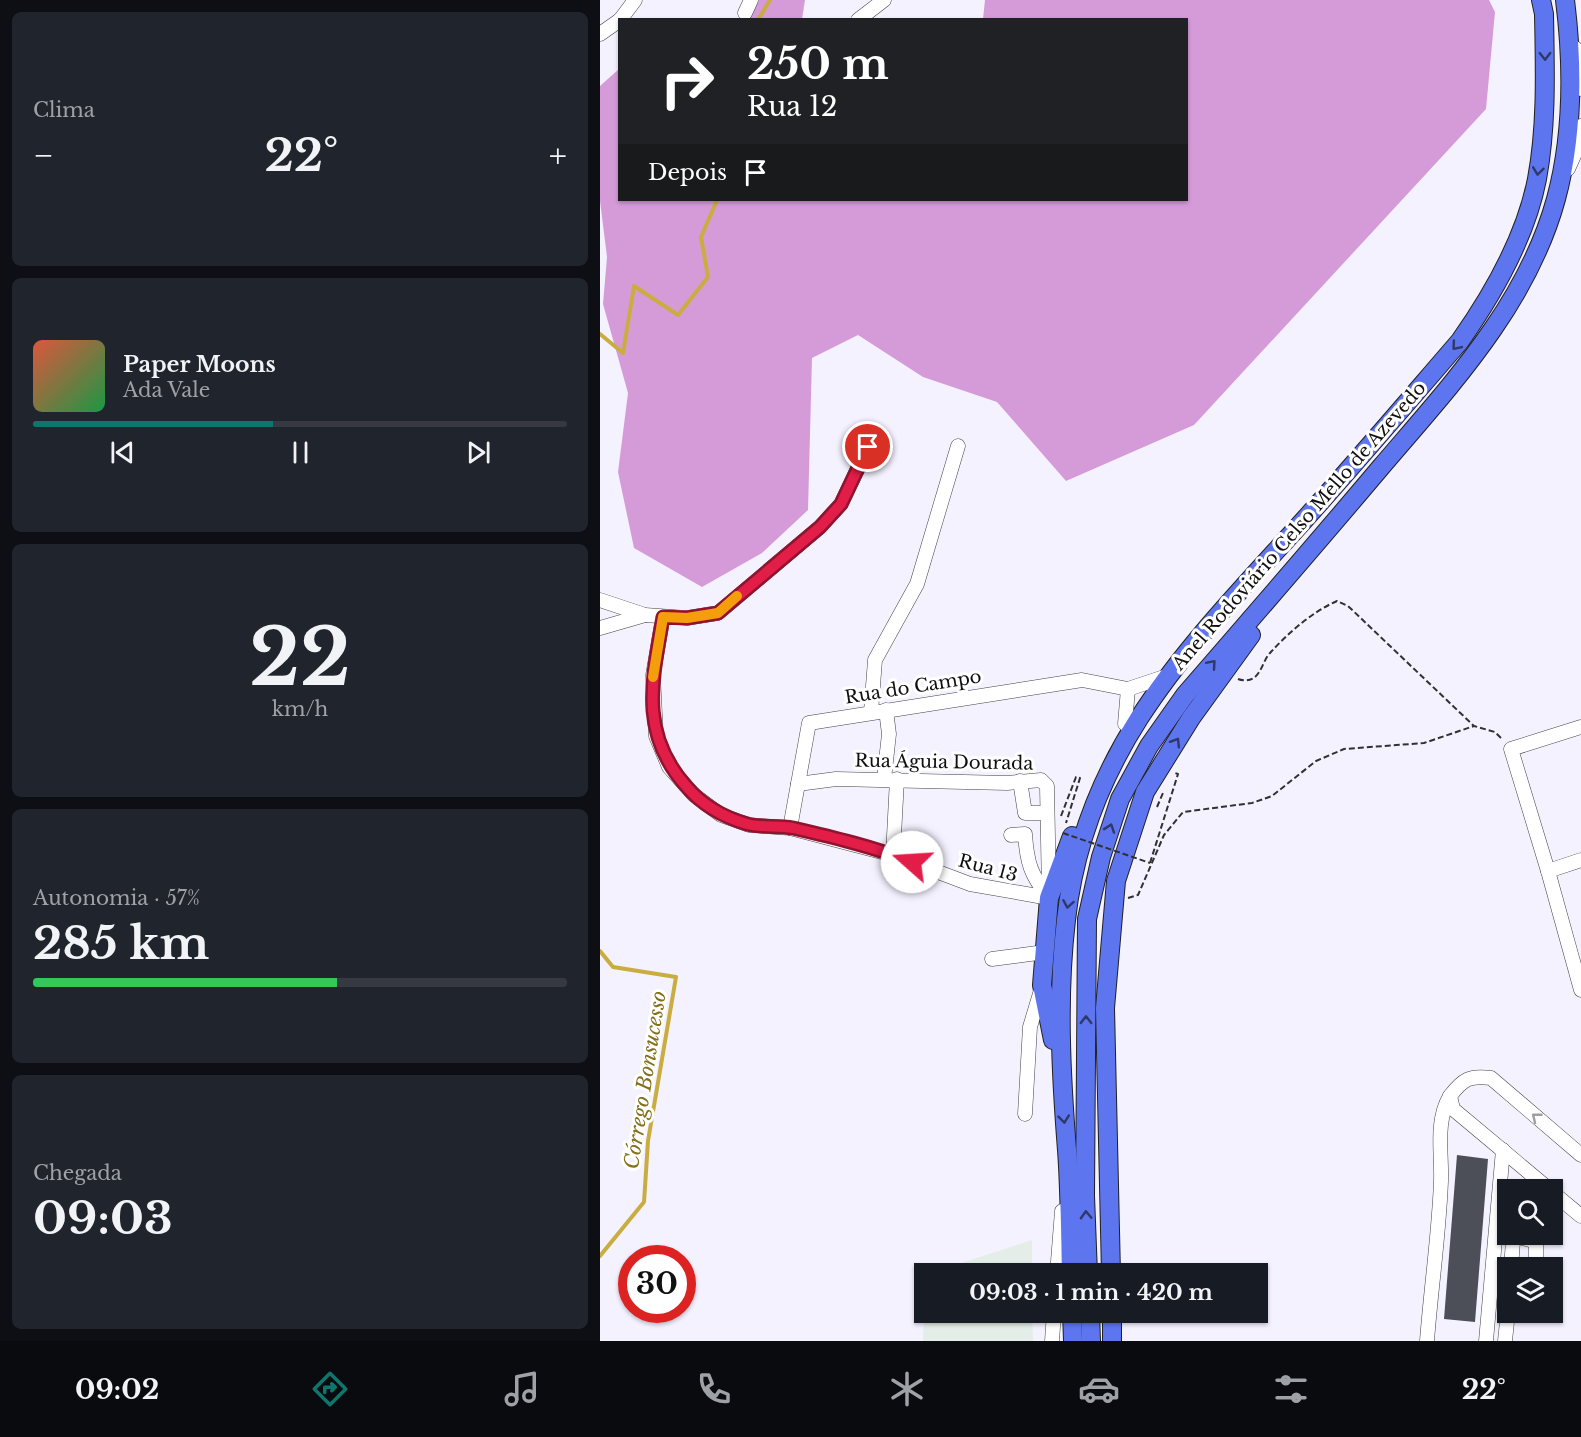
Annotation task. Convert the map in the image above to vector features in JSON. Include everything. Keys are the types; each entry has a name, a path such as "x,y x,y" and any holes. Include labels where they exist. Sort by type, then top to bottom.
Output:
{"highway":[{"name":"Anel Rodoviário Celso Mello de Azevedo","path":"1071,1263 1068,1152 1061,1087 1062,970 1066,919 1075,865 1097,797 1117,751 1167,676 1460,341 1482,310 1505,268 1536,180 1544,112 1541,0"},
{"name":"Anel Rodoviário Celso Mello de Azevedo","path":"1088,1263 1085,1196 1087,919 1101,857 1120,799 1149,746 1185,694 1476,356 1522,282 1542,238 1556,198 1566,136 1570,78 1566,9"},
{"path":"1111,1263 1105,1008 1116,880 1131,852 1145,792 1191,718 1248,638 1308,565 1324,535"},
{"path":"1061,1087 1042,985 1049,898 1102,757 1125,724 1150,702"},
{"path":"1072,1323 1073,1341"},
{"path":"1090,1323 1091,1341"},
{"path":"1112,1323 1112,1341"}],"street":[{"path":"622,18 635,0"},
{"path":"745,13 751,0"},
{"path":"861,18 884,0"},
{"path":"1566,9 1581,71 1581,89"},
{"path":"600,34 618,21"},
{"path":"1542,238 1579,144 1581,126"},
{"path":"871,712 875,660 917,584 958,446"},
{"path":"600,600 645,615 663,617 687,618 718,613 820,527 841,504 868,447"},
{"path":"600,628 645,615"},
{"name":"Rua 13","path":"663,617 653,675 656,736 669,767 694,795 721,815 749,825 790,828 893,855 970,885 1049,898"},
{"name":"Rua do Campo","path":"790,828 809,723 1082,680 1128,689 1167,676"},
{"path":"1125,724 1128,689"},
{"path":"886,710 889,734 893,855"},
{"path":"1581,727 1511,749 1581,990"},
{"name":"Rua Águia Dourada","path":"798,784 836,779 1007,783 1041,780 1047,786 1049,898"},
{"path":"1020,781 1025,813 1047,813"},
{"path":"1011,835 1025,834 1027,860 1032,877 1049,898"},
{"path":"1548,871 1581,860"},
{"path":"992,959 1045,952"},
{"path":"1025,1114 1030,1027 1042,985"},
{"path":"1427,1341 1441,1163 1442,1116 1450,1095 1461,1082 1473,1076 1491,1078 1581,1155"},
{"path":"1450,1095 1453,1108 1537,1179"},
{"path":"1441,1163 1447,1127 1457,1120 1467,1120"},
{"path":"1486,1341 1503,1150"},
{"path":"1058,1263 1068,1152"},
{"path":"1563,1201 1581,1216"},
{"path":"1512,1257 1513,1241 1520,1237 1536,1242 1536,1257"},
{"path":"1052,1341 1053,1323"},
{"path":"1505,1341 1507,1323"}],"path":[{"path":"1225,672 1245,681 1255,677 1268,654 1288,635 1324,606 1337,601 1348,606 1474,726 1495,732 1511,749"},
{"path":"1113,903 1138,895 1162,841 1182,812 1252,803 1272,796 1316,761 1344,749 1424,743 1474,726"},
{"path":"1048,835 1056,829 1076,777 1080,778 1063,833 1150,863 1178,774 1173,771"},
{"path":"1155,811 1164,791"},
{"path":"1157,839 1162,841"}],"shaded area":[{"path":"759,0 805,0 802,18 750,18"},
{"path":"985,0 1489,0 1495,12 1486,109 1194,425 1066,481 997,402 923,377 858,335 812,358 808,510 762,553 702,587 634,548 618,472 628,393 603,304 607,257 600,201 600,86 618,70 618,201 1188,201 1188,18 983,18"},
{"path":"1032,1240 1032,1263 962,1263"},
{"path":"924,1323 1032,1323 1033,1341 923,1341"}],"building":[{"path":"1457,1155 1488,1159 1475,1322 1444,1319"}],"waterway":[{"name":"Córrego Bonsucesso","path":"759,18 770,0"},
{"name":"Córrego Bonsucesso","path":"600,334 623,353 634,286 678,315 708,277 701,237 717,201"},
{"name":"Córrego Bonsucesso","path":"600,951 613,967 676,977 648,1141 644,1202 600,1256"}],"slow traffic":[{"path":"653,677 663,617 687,618 718,613 737,596"}],"route":[{"path":"868,447 841,504 820,527 718,613 687,618 663,617 653,675 656,736 669,767 694,795 721,815 749,825 790,828 912,862"}]}
